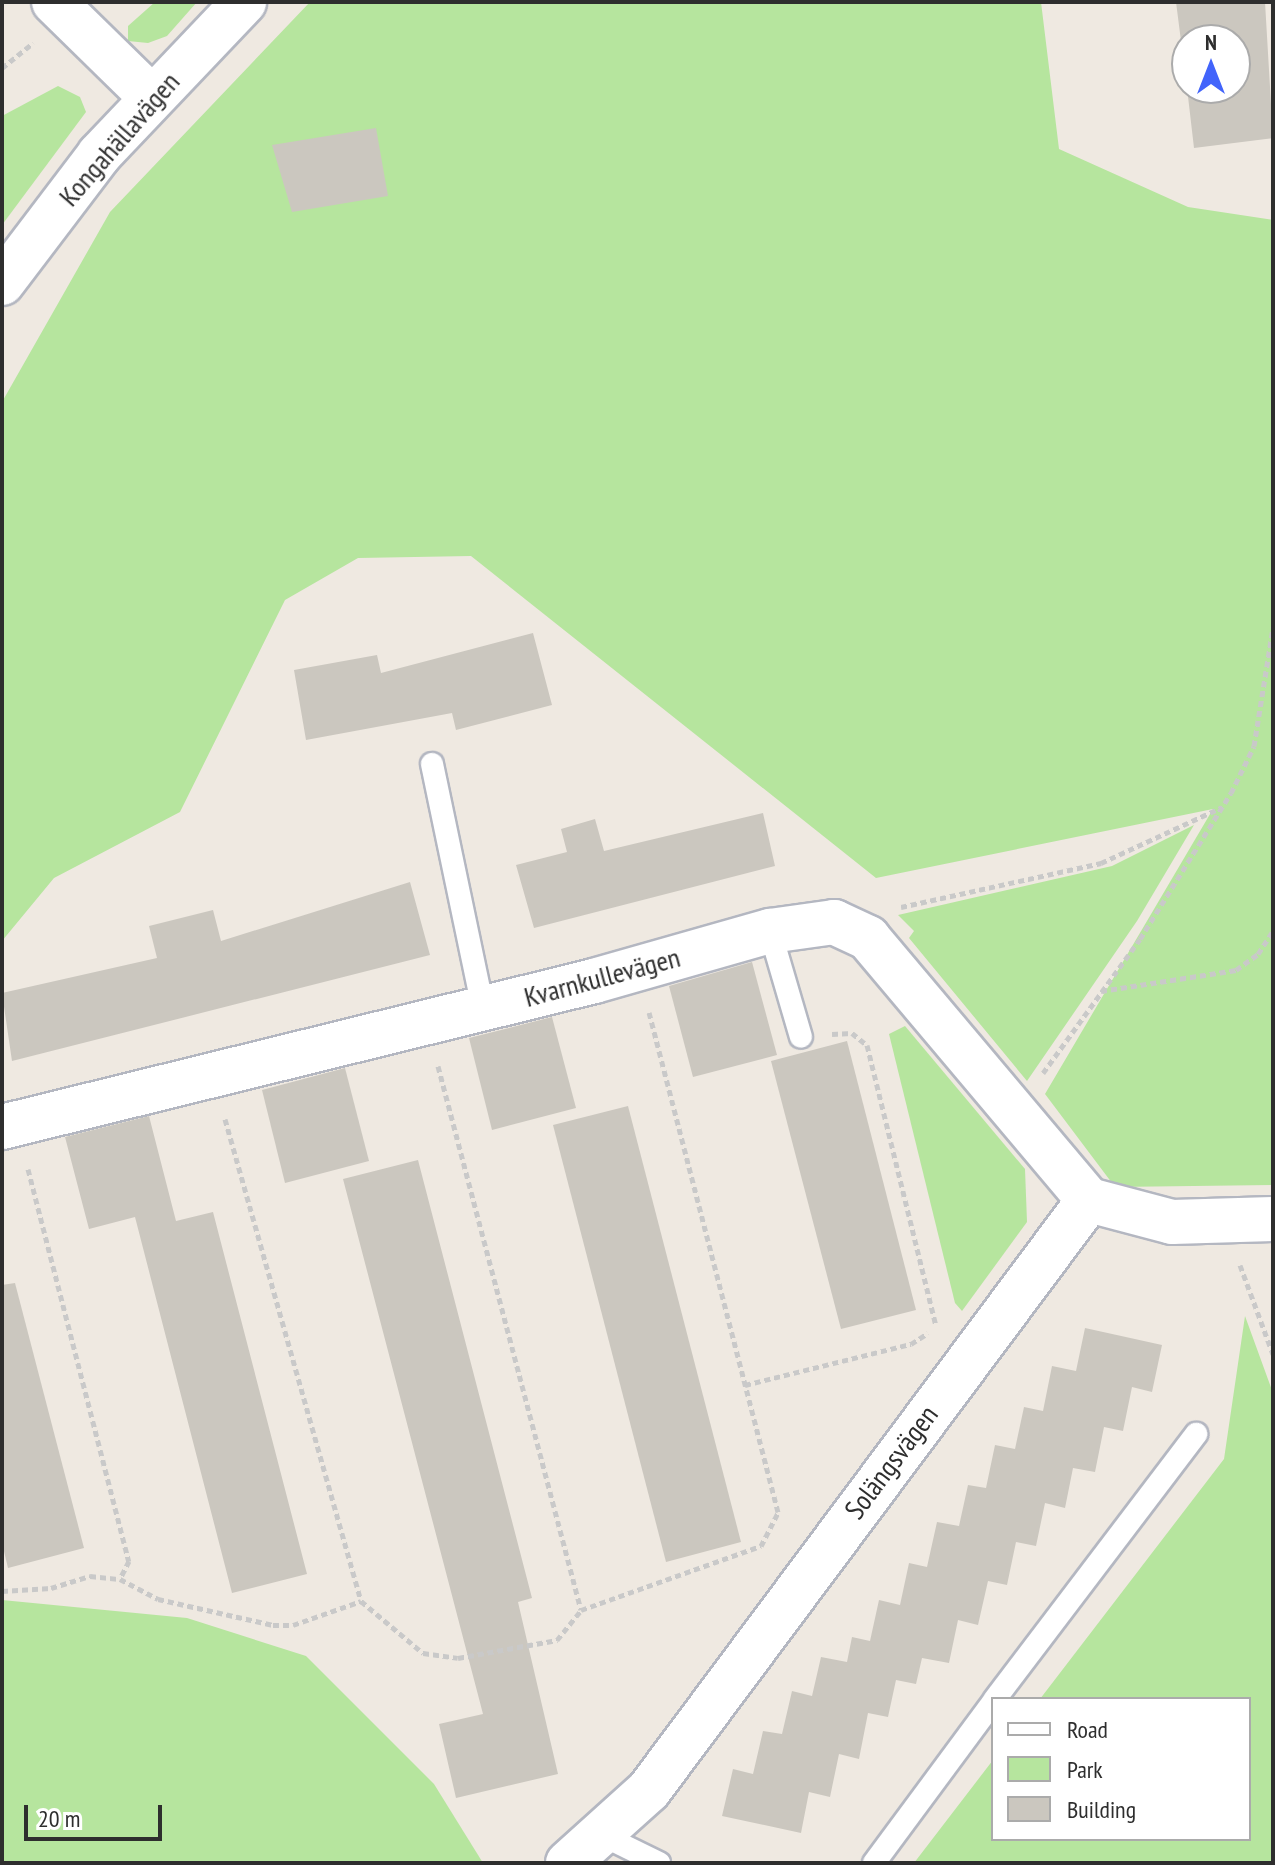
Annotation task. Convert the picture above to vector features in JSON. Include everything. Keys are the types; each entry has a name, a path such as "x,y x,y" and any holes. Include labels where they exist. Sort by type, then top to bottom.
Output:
{"street":[{"path":"54,2 151,97"},
{"name":"Kongahällavägen","path":"2,283 151,97 244,2"},
{"path":"834,922 868,938 1013,1117 1089,1200 1139,1217 1224,1222 1273,1219"},
{"name":"Kvarnkullevägen","path":"13,1141 483,1008 770,931 834,922"},
{"name":"Solängsvägen","path":"568,1863 649,1790 1089,1200"}],"lane":[{"path":"432,764 483,1008"},
{"path":"770,931 801,1037"},
{"path":"997,1697 1196,1434"},
{"path":"874,1863 991,1705"},
{"path":"600,1834 659,1863"}],"path":[{"path":"1013,1117 1224,806 1254,746 1273,627"},
{"path":"1265,676 1273,684"},
{"path":"834,922 1101,863 1224,806"},
{"path":"1100,991 1236,970 1258,954 1273,931"},
{"path":"221,1106 361,1601 423,1653 458,1658 557,1640 581,1610 730,1562 761,1546 775,1528 778,1512 645,996"},
{"path":"745,1385 911,1344 937,1325 867,1045 852,1033 801,1037"},
{"path":"435,1053 581,1610"},
{"path":"13,1141 129,1561 120,1579"},
{"path":"1224,1222 1273,1354"},
{"path":"2,1591 51,1588 90,1576 120,1579 158,1599 273,1625 293,1625 361,1601"}],"green space":[{"path":"155,2 197,2 167,36 148,43 128,41 128,26"},
{"path":"310,2 1041,2 1059,149 1188,207 1273,220 1273,1185 1115,1187 1045,1094 1213,809 876,878 471,556 358,558 285,600 180,812 54,878 2,941 2,402 110,212"},
{"path":"58,86 80,97 86,112 2,225 2,116"},
{"path":"1194,825 1137,921 1027,1081 909,938 914,931 898,915 1112,866"},
{"path":"905,1026 1025,1169 1027,1222 962,1311 955,1303 889,1034"},
{"path":"1245,1316 1273,1393 1273,1863 914,1863 991,1763 991,1841 1251,1841 1251,1697 1042,1697 1224,1459"},
{"path":"2,1600 187,1618 306,1656 434,1784 483,1863 2,1863"}],"building":[{"path":"1176,2 1265,2 1273,138 1194,148 1189,104 1251,104 1251,24 1179,24"},
{"path":"376,128 388,196 292,212 272,145"},
{"path":"533,633 552,705 456,730 452,713 306,740 294,670 377,655 381,673"},
{"path":"763,813 775,866 534,928 516,865 567,852 561,829 595,819 604,851"},
{"path":"410,882 430,955 12,1061 2,993 157,958 149,926 213,910 221,941"},
{"path":"752,962 777,1055 693,1077 669,986"},
{"path":"552,1017 576,1108 492,1130 469,1038"},
{"path":"847,1041 916,1310 841,1329 771,1061"},
{"path":"345,1068 369,1161 285,1183 262,1090"},
{"path":"628,1106 741,1542 666,1562 553,1125"},
{"path":"149,1116 176,1221 213,1212 307,1574 232,1593 135,1217 89,1229 65,1137"},
{"path":"418,1160 532,1598 518,1602 558,1774 456,1798 439,1724 483,1714 343,1179"},
{"path":"15,1283 84,1548 8,1568 2,1543 2,1285"},
{"path":"1085,1328 1162,1345 1152,1392 1132,1387 1123,1431 1104,1427 1095,1472 1073,1468 1065,1508 1045,1503 1036,1546 1016,1542 1007,1585 988,1581 978,1625 958,1620 949,1663 922,1658 916,1684 896,1680 888,1717 868,1713 859,1759 839,1754 830,1797 809,1792 801,1833 722,1816 733,1769 753,1774 763,1731 782,1734 792,1691 812,1696 821,1657 847,1662 852,1637 870,1641 879,1600 900,1605 909,1563 927,1567 937,1522 959,1526 968,1485 986,1488 995,1445 1015,1449 1024,1407 1043,1411 1052,1366 1076,1371"}]}
